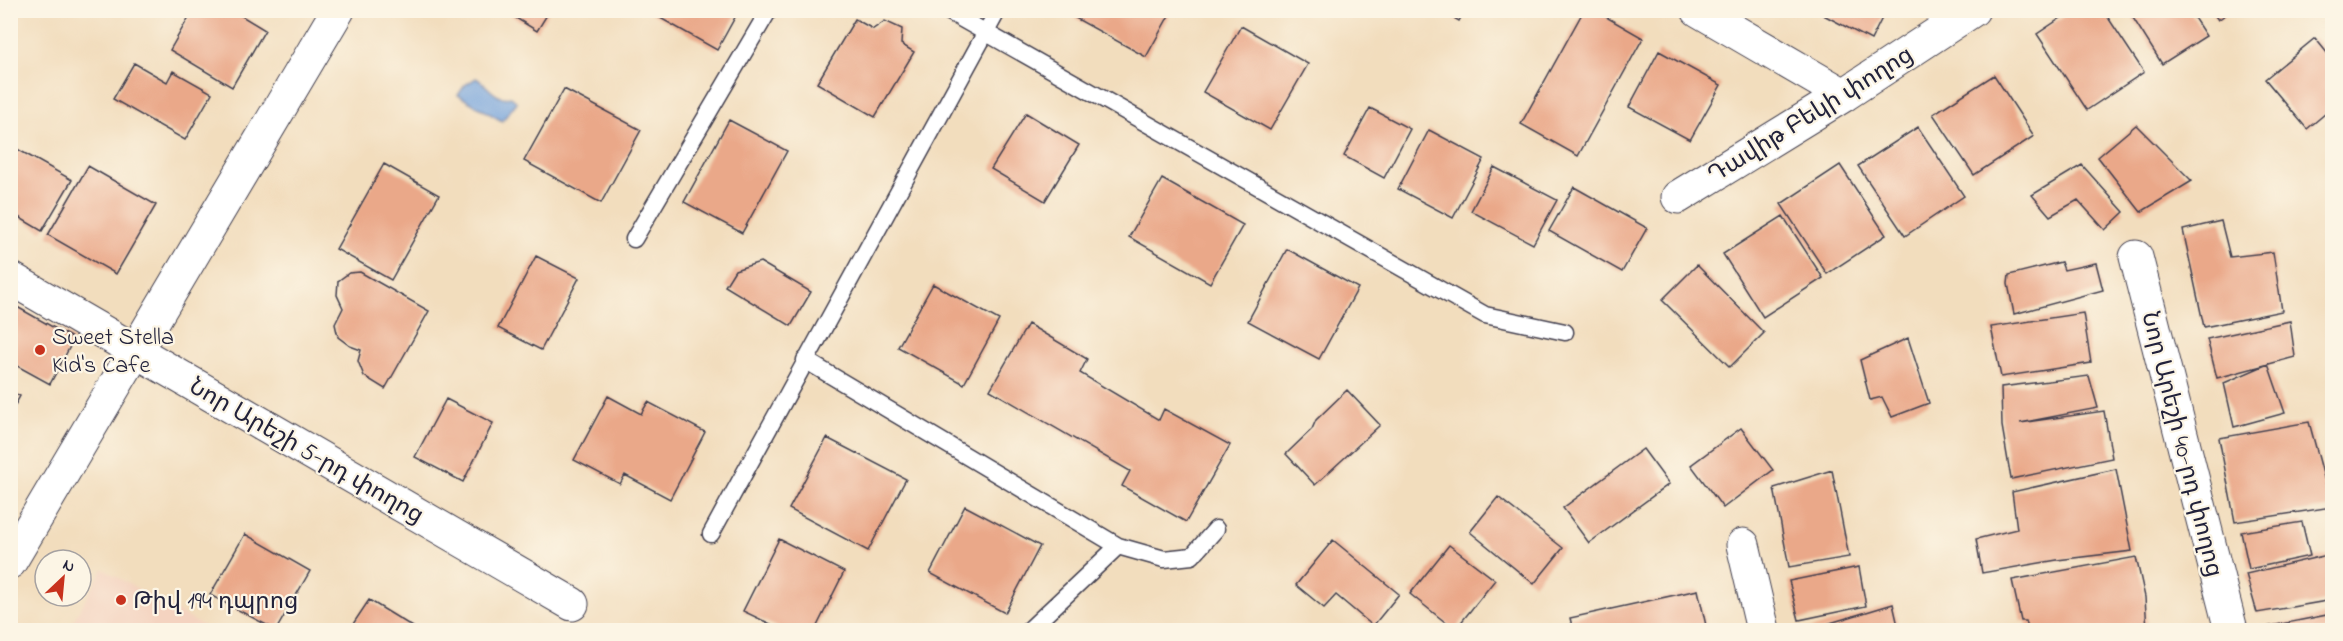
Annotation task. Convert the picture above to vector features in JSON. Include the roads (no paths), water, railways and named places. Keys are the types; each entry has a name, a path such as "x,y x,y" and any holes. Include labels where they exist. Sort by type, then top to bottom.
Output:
{"street":[{"path":"10,562 338,10"},
{"path":"1698,10 1844,95"},
{"name":"Դավիթ Բեկի փողոց","path":"1678,197 1844,95 1972,10"},
{"name":"Նոր Արեշի 40-րդ փողոց","path":"2136,257 2231,630"},
{"name":"Նոր Արեշի 5-րդ փողոց","path":"10,278 572,604"},
{"path":"1743,545 1763,630"}],"lane":[{"path":"634,239 769,10"},
{"path":"946,10 1485,315 1565,332"},
{"path":"711,534 998,10"},
{"path":"805,360 1118,546 1164,559 1192,556 1215,530"},
{"path":"1029,630 1118,546"}],"water":[{"path":"476,78 496,95 511,97 517,102 502,121 458,95 465,85"}],"place":[{"name":"Sweet Stella Kid's Cafe","path":"40,350"},
{"name":"Թիվ 194 դպրոց","path":"121,600"}]}
